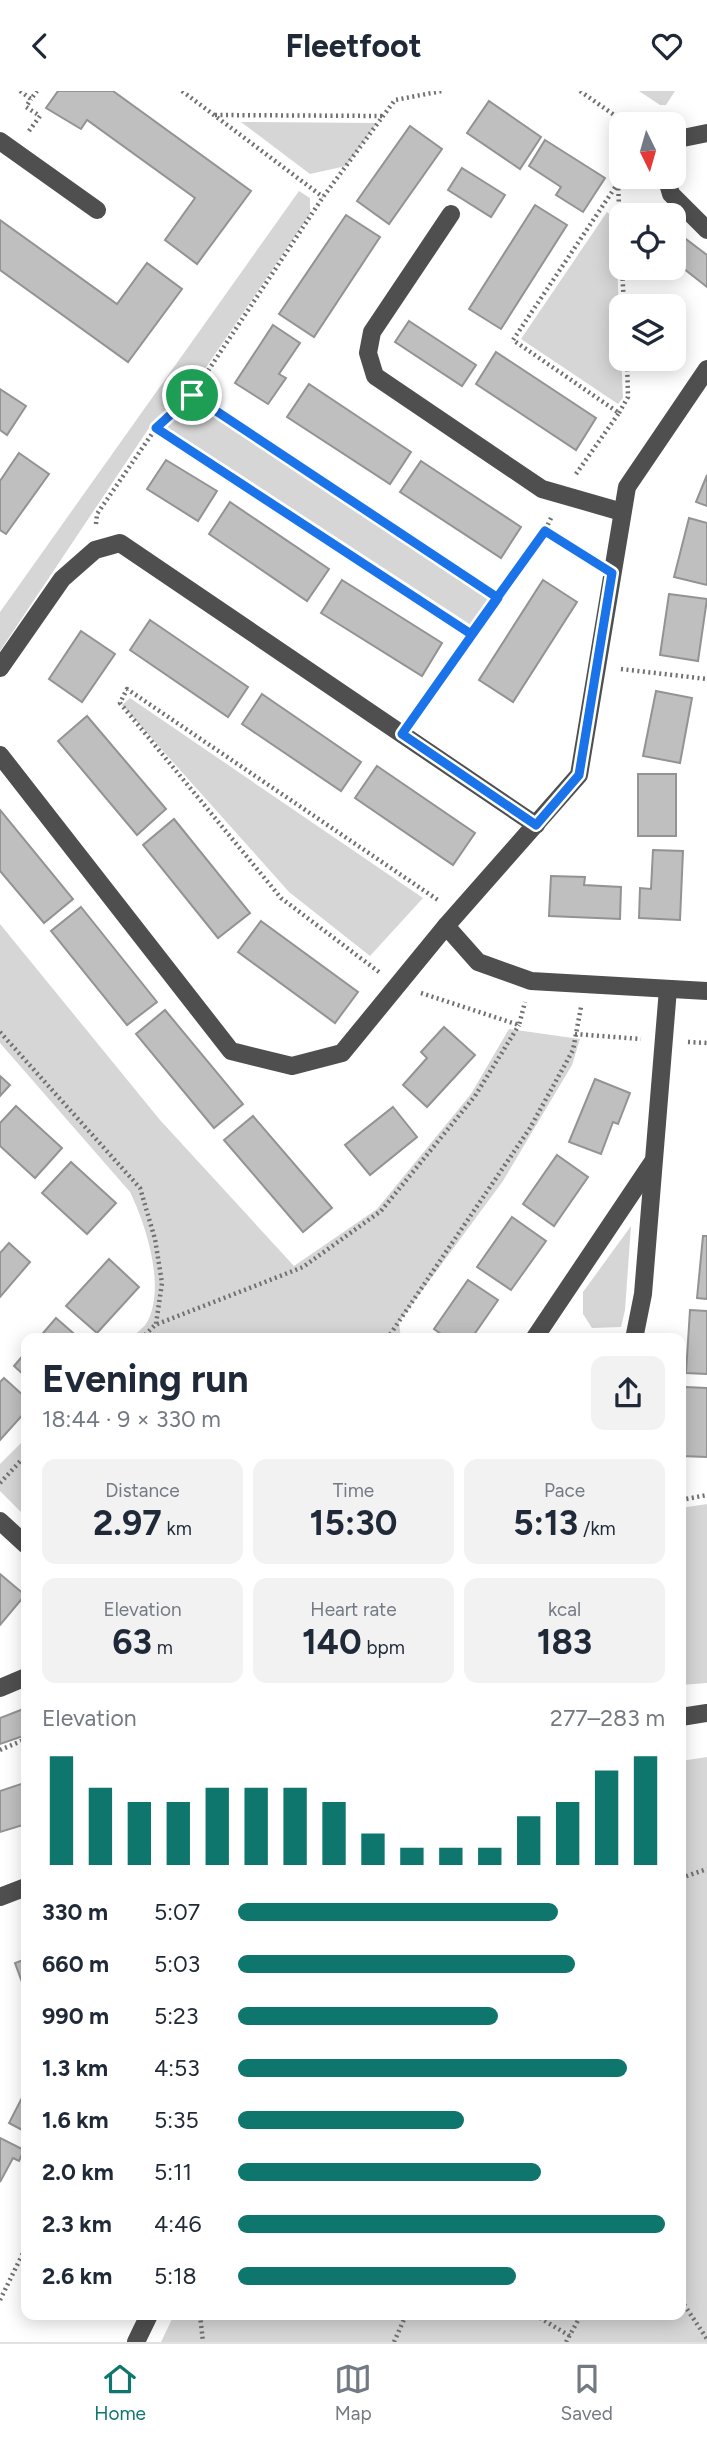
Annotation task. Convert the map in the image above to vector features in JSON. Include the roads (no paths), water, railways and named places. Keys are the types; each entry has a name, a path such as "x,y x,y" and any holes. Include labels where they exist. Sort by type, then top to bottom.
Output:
{"street":[{"path":"686,137 707,133"},
{"path":"0,141 97,209"},
{"path":"670,189 671,194 707,230"},
{"path":"451,214 372,333 368,353 375,376 542,489 622,512"},
{"path":"0,755 231,1051 292,1066 342,1053 452,920 579,775 627,487 707,369"},
{"path":"0,668 62,579 95,550 120,543 536,825"},
{"path":"452,920 478,962 531,981 707,991"},
{"path":"635,1333 643,1294 668,989"},
{"path":"538,1333 654,1160"},
{"path":"0,1521 21,1540"},
{"path":"0,1688 21,1679"},
{"path":"686,1716 707,1713"},
{"path":"0,1897 21,1889"},
{"path":"136,2342 147,2320"}]}
